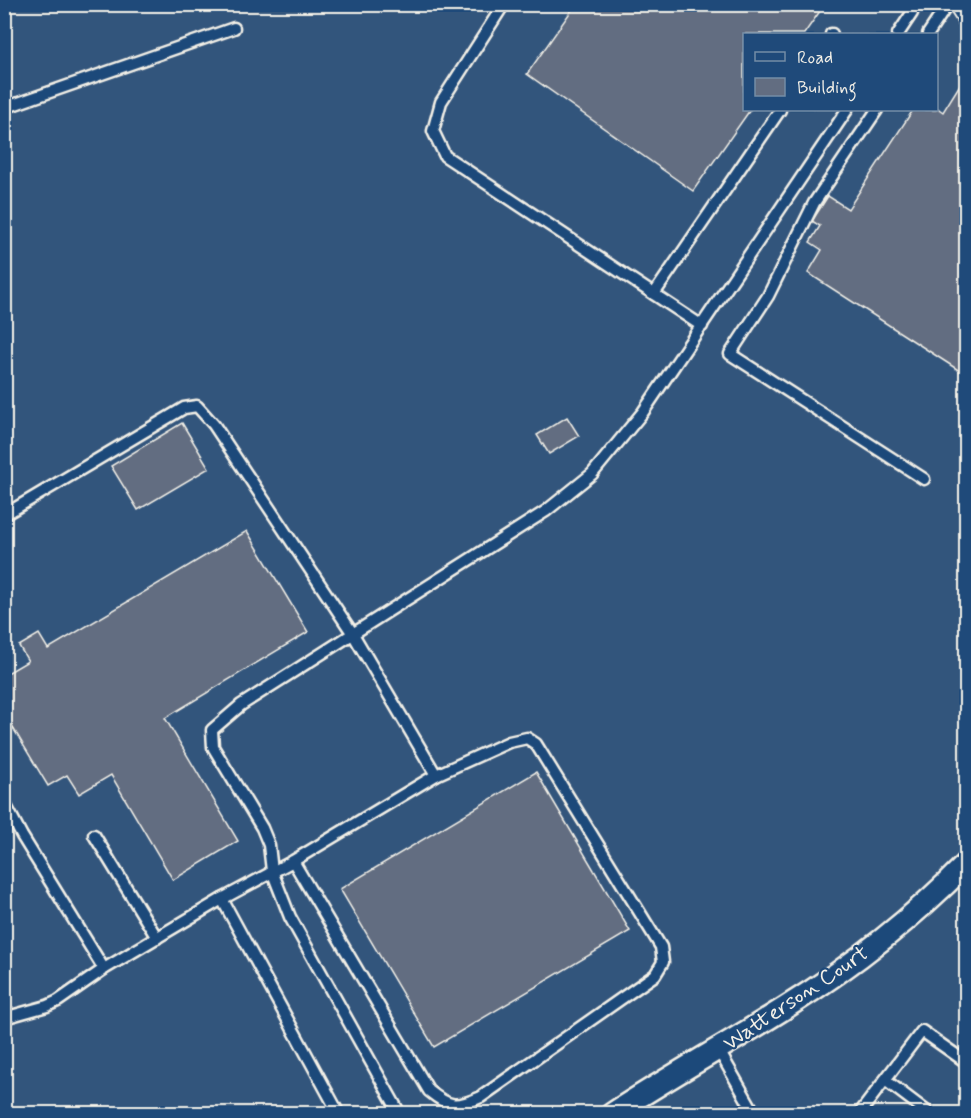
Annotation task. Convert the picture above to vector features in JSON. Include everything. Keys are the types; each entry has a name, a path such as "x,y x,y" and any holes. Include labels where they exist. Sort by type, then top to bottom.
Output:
{"street":[{"name":"Watterson Court","path":"612,1113 790,1005 850,964 907,919 966,864"}],"lane":[{"path":"504,4 441,102 433,131 445,156 702,326"},
{"path":"898,33 912,13 912,4"},
{"path":"929,33 950,4 966,24"},
{"path":"4,108 234,28"},
{"path":"654,294 779,111"},
{"path":"400,1113 290,916 272,872 269,845 262,828 213,747 212,730 241,705 546,512 592,474 643,412 846,111"},
{"path":"876,111 814,203 768,296 730,354 924,479"},
{"path":"4,515 184,408 197,406 214,425 353,634 436,775"},
{"path":"4,1018 58,1001 104,969 436,775 509,741 527,738 536,744 661,947 663,962 655,975 481,1097 460,1107 444,1103 429,1091 292,861"},
{"path":"4,802 22,836 104,969"},
{"path":"94,836 157,938"},
{"path":"222,899 339,1113"},
{"path":"859,1113 922,1031 966,1062"},
{"path":"718,1049 755,1113"},
{"path":"885,1080 930,1113"}],"shaded area":[{"path":"5,5 966,5 966,1113 5,1113"}],"building":[{"path":"4,4 24,4 4,11"},
{"path":"576,4 825,4 805,33 743,33 743,111 749,111 693,191 527,74"},
{"path":"966,75 966,375 808,273 822,250 810,242 820,226 812,221 828,196 848,209 912,111 938,111 938,108 943,112"},
{"path":"567,417 579,436 549,454 537,435"},
{"path":"182,423 209,468 138,510 111,466"},
{"path":"247,531 308,632 165,718 238,841 173,880 111,775 79,794 67,775 48,786 4,713 4,675 28,661 19,646 39,634 48,649"},
{"path":"536,772 630,931 434,1047 340,889"},
{"path":"966,991 966,1006 960,1001"}]}
